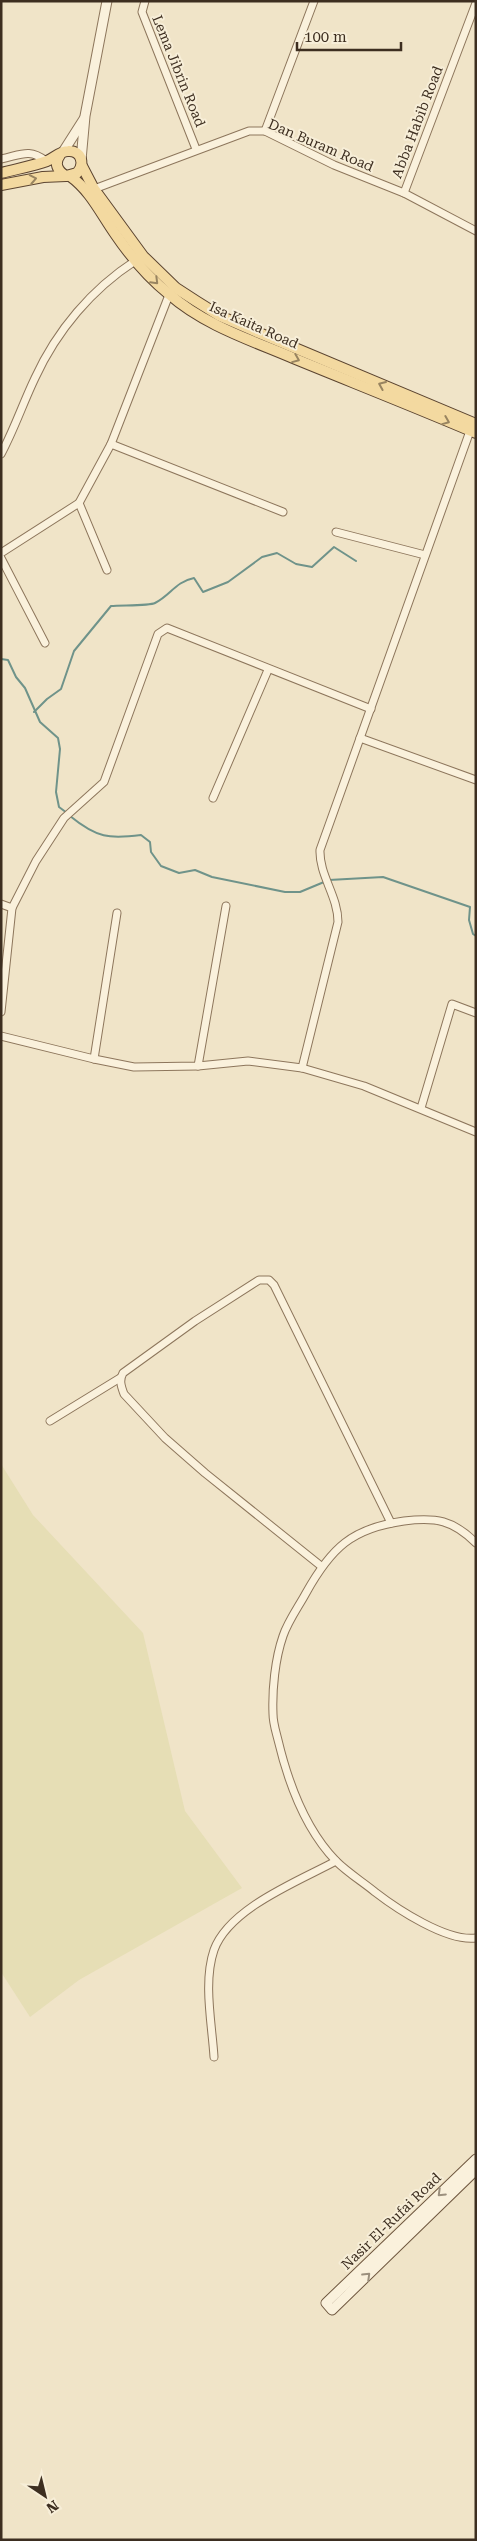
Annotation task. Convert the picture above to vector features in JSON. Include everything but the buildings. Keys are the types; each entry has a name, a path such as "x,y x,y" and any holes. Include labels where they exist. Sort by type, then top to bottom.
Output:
{"main road":[{"path":"1,185 43,177 68,176 77,173 82,163 85,116 107,1"},
{"path":"68,176 57,167 62,153 85,116"},
{"path":"1,173 46,161 62,153 74,152 82,163"},
{"name":"Isa Kaita Road","path":"82,163 94,188 143,256 176,288 262,340"},
{"name":"Isa Kaita Road","path":"68,176 89,193 116,236 136,261 169,295 216,324 262,340 474,429"},
{"name":"Nasir El-Rufai Road","path":"418,2220 476,2159"},
{"path":"326,2303 332,2310 418,2220 476,2170"}],"street":[{"name":"Lema Jibrin Road","path":"145,1 142,12 196,149"},
{"path":"265,131 314,1"},
{"name":"Abba Habib Road","path":"404,193 476,3"},
{"name":"Dan Buram Road","path":"94,188 249,131 265,131 334,165 404,193 476,232"},
{"path":"1,159 36,153 46,161"},
{"path":"1,454 51,346 77,312 110,277 136,261"},
{"path":"1,552 79,503 111,444 169,295"},
{"path":"302,1068 338,922 337,910 320,864 320,850 425,555 474,429"},
{"path":"111,444 283,512"},
{"path":"79,503 107,570"},
{"path":"336,532 425,555"},
{"path":"1,558 45,644"},
{"path":"1,1012 12,908 36,861 64,818 98,789 108,776 158,634 163,629 167,628 268,670 371,709"},
{"path":"213,798 268,670"},
{"path":"360,738 476,780"},
{"path":"1,904 12,908"},
{"path":"198,1066 226,906"},
{"path":"94,1060 117,913"},
{"path":"421,1108 452,1004 476,1013"},
{"path":"1,1036 94,1060 134,1067 198,1066 248,1061 302,1068 364,1086 476,1132"},
{"path":"50,1421 120,1378 123,1373 195,1321 259,1280 269,1280 274,1285 391,1523"},
{"path":"120,1378 124,1394 165,1438 321,1566"},
{"path":"476,1543 463,1530 442,1520 423,1519 391,1523 356,1534 321,1566 283,1635 275,1678 272,1716 284,1765 303,1814 336,1861 384,1898 437,1929 465,1940 476,1938"},
{"path":"214,2057 210,1978 214,1950 226,1930 239,1917 267,1898 336,1861"}],"shaded area":[{"path":"1,1464 33,1515 143,1633 185,1811 242,1888 79,1980 30,2017 1,1972"}],"waterway":[{"path":"34,712 61,689 74,651 111,606 155,603 182,582 194,578 203,592 228,582 262,557 277,553 296,564 312,567 334,547 356,561"},
{"path":"1,659 8,660 16,677 25,688 40,722 58,738 60,749 56,792 59,807 67,813"},
{"path":"70,816 96,833 112,837 141,835 150,842 151,852 161,866 179,873 195,870 212,877 285,892 300,892 324,882"},
{"path":"329,880 383,877 470,907 469,920 473,934 476,936"}]}
